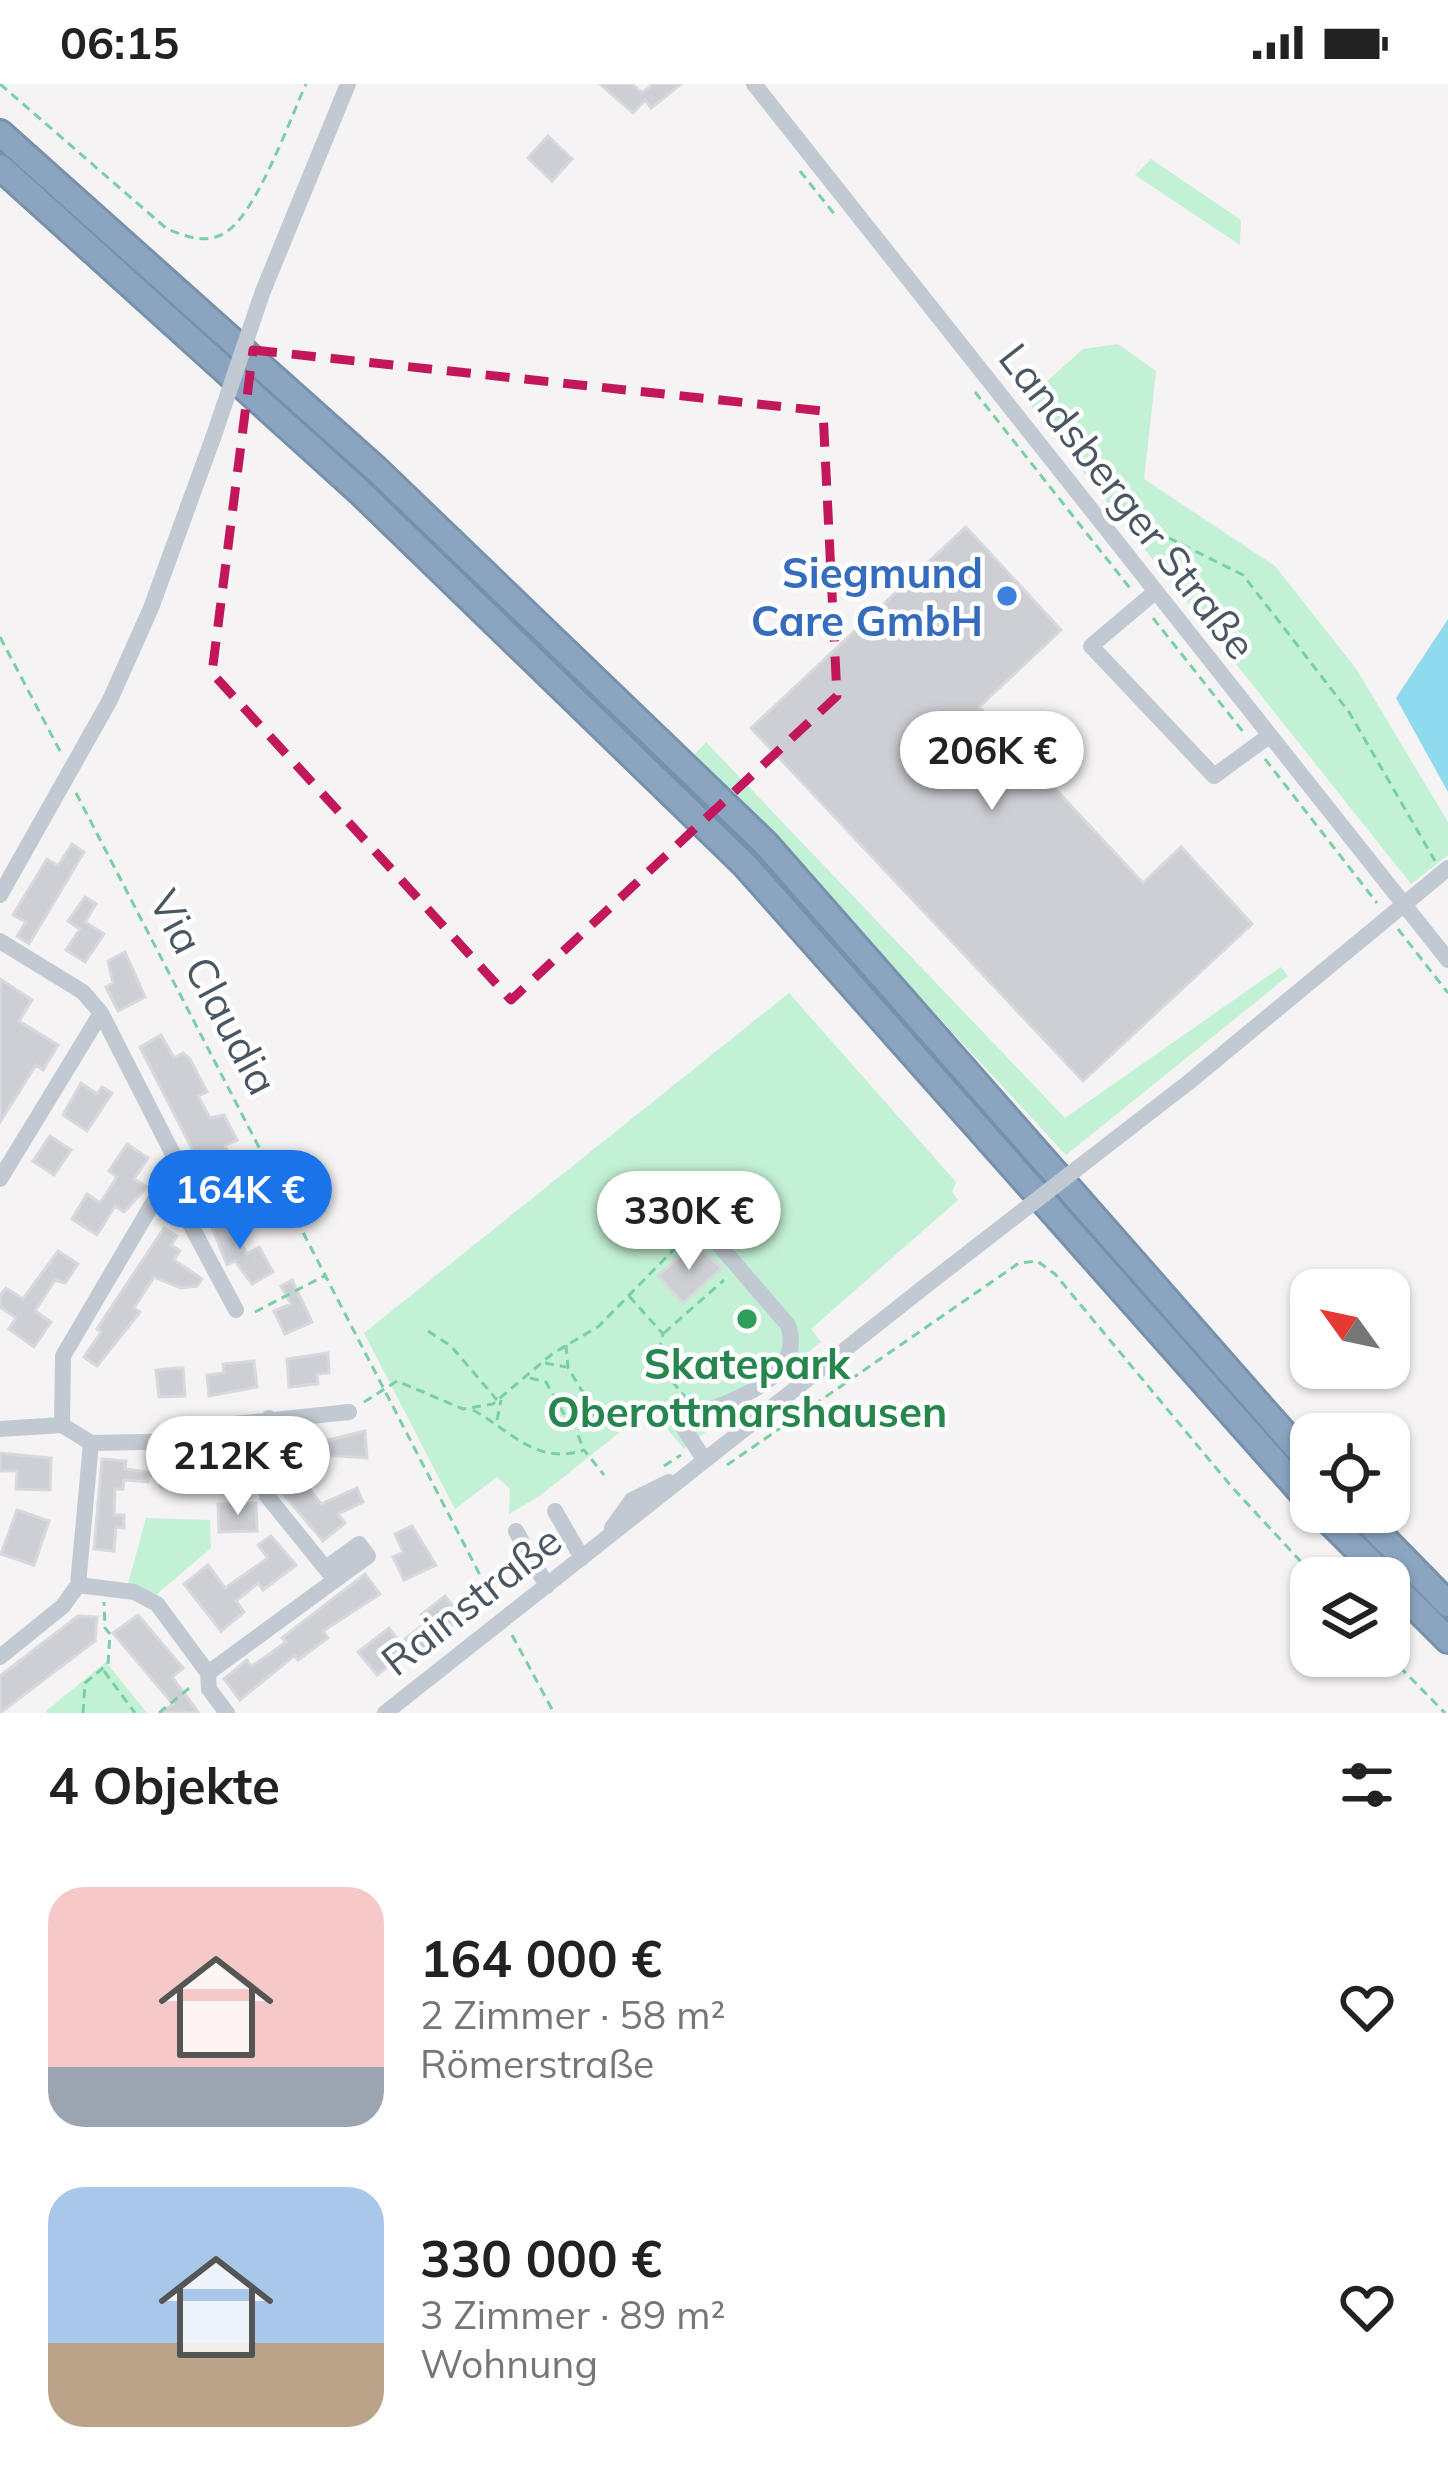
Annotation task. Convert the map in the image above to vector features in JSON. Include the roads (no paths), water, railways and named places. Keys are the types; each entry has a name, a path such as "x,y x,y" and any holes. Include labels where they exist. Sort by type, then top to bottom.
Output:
{"highway":[{"path":"0,133 377,470 765,843 1290,1440"},
{"path":"0,167 359,491 745,865 1290,1479"},
{"path":"1341,1533 1366,1557"},
{"path":"1379,1533 1448,1604"},
{"path":"1410,1601 1448,1640"}],"street":[{"path":"0,895 70,776 151,608 263,291 349,84"},
{"name":"Landsberger Straße","path":"754,84 1085,518 1262,741 1448,960"},
{"path":"1148,597 1090,646 1214,776 1262,741"},
{"name":"Rainstraße","path":"385,1713 1189,1082 1445,871"},
{"path":"0,940 83,992 101,1013 177,1162 165,1190 63,1356 62,1425"},
{"path":"0,1179 101,1013"},
{"path":"165,1190 180,1205 236,1310"},
{"path":"685,1222 739,1267 788,1324 792,1352 753,1390 674,1424 704,1459"},
{"path":"0,1429 62,1425 92,1443 194,1441 215,1426 349,1412"},
{"path":"208,1673 331,1574 267,1496 269,1418"},
{"path":"0,1657 63,1606 78,1585 92,1443"},
{"path":"555,1511 582,1558"},
{"path":"517,1531 547,1586"},
{"path":"78,1585 134,1592 157,1604 208,1673 209,1689 227,1713"}],"water":[{"path":"1448,619 1448,792 1396,698"}],"place":[{"name":"Siegmund Care GmbH","path":"1007,596"},
{"name":"Skatepark Oberottmarshausen","path":"747,1319"}]}
